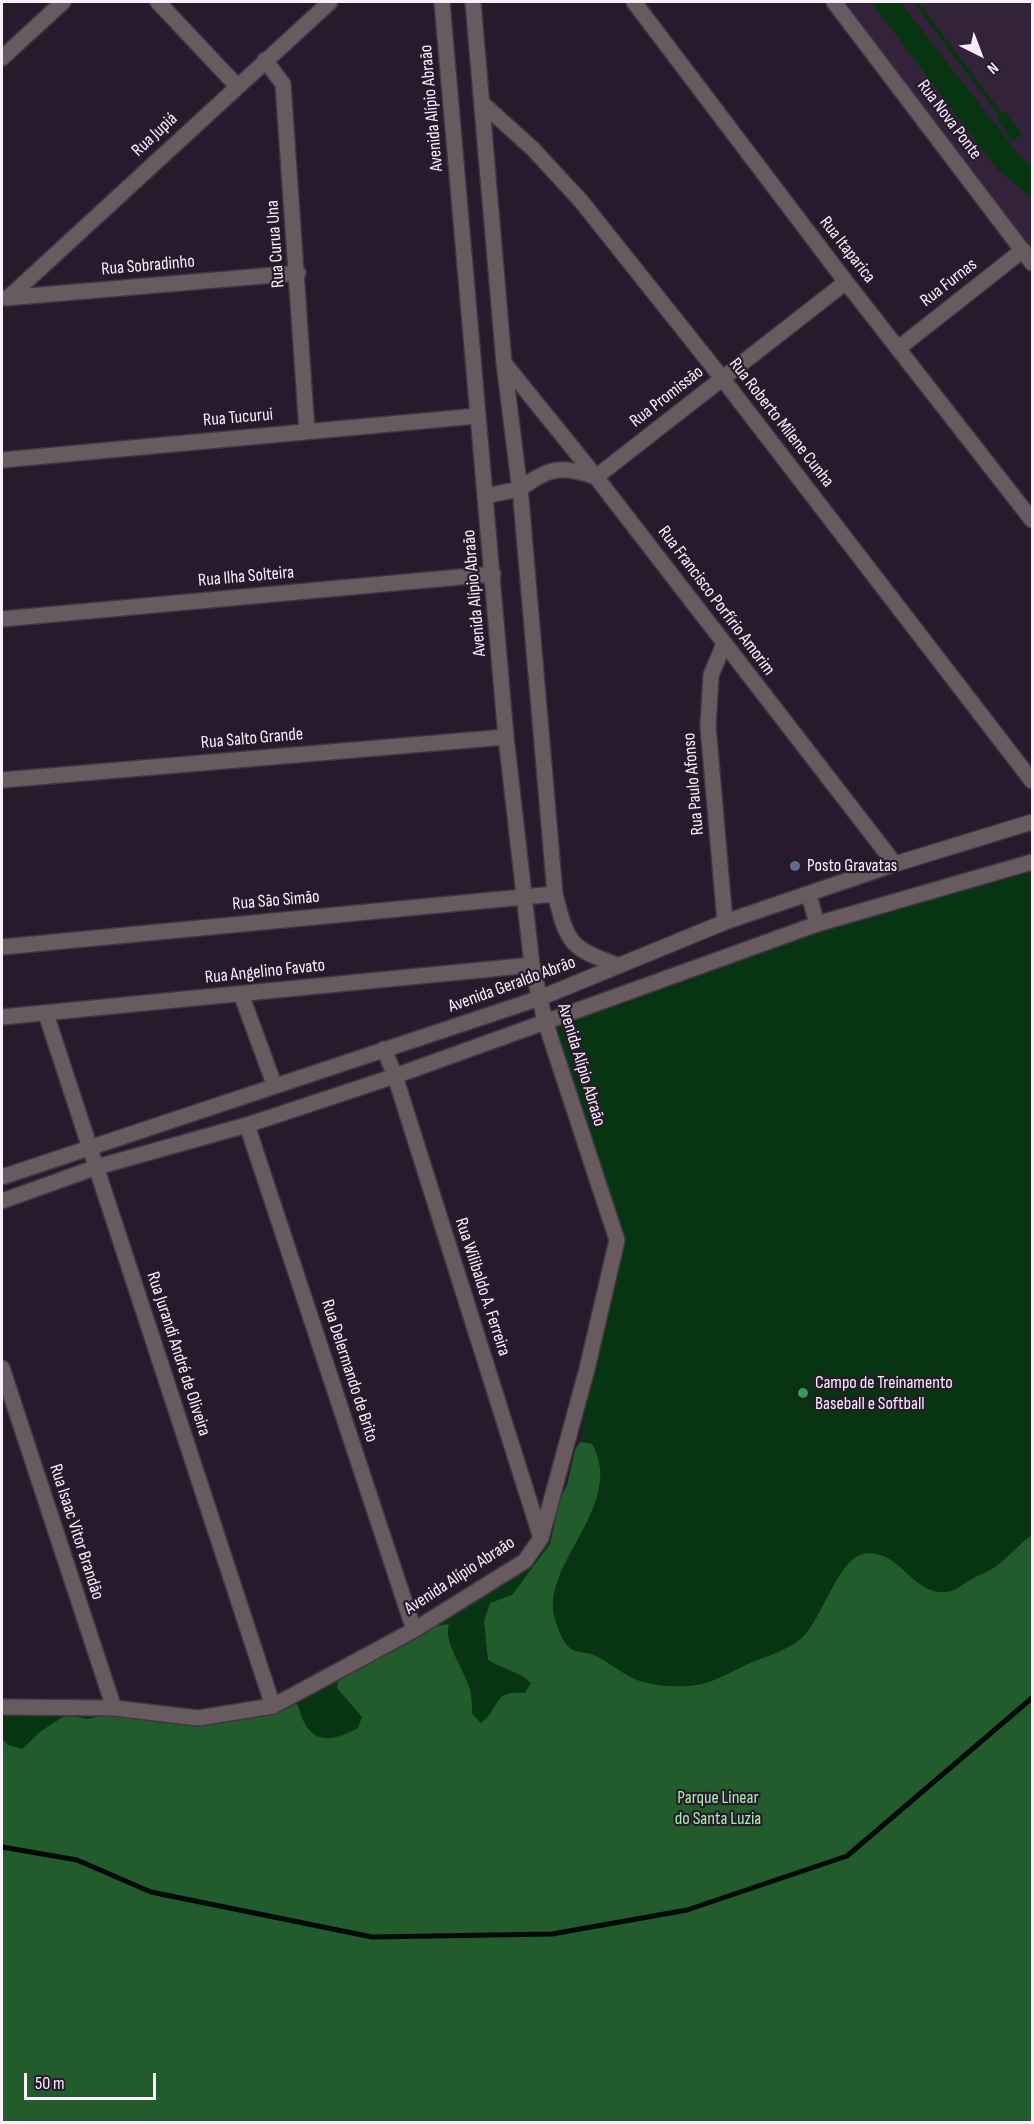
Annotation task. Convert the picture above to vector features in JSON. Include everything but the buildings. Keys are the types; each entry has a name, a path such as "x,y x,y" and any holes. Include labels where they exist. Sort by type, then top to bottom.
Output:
{"street":[{"path":"2,58 63,2"},
{"path":"158,2 237,86"},
{"name":"Rua Jupiá","path":"4,298 330,2"},
{"name":"Avenida Alípio Abraão","path":"2,1707 114,1708 198,1718 273,1706 414,1630 525,1561 542,1538 587,1369 617,1240 545,1021 532,965 506,737 442,2"},
{"path":"472,2 504,363 520,489 555,894 564,929 571,943 584,953 619,966"},
{"name":"Rua Nova Ponte","path":"834,2 1032,263"},
{"name":"Rua Itaparica","path":"637,3 846,282 900,347 1032,520"},
{"name":"Rua Curua Una","path":"265,60 283,84 298,273 307,431"},
{"name":"Rua Roberto Milene Cunha","path":"482,103 533,149 564,181 722,378 1032,781"},
{"name":"Rua Furnas","path":"900,347 1023,250"},
{"name":"Rua Sobradinho","path":"4,298 298,273"},
{"name":"Rua Promissão","path":"596,477 846,282"},
{"name":"Rua Francisco Porfírio Amorim","path":"504,363 596,477 895,864"},
{"name":"Rua Tucurui","path":"2,460 477,416"},
{"path":"485,496 520,489 550,470 575,470 596,477"},
{"name":"Rua Ilha Solteira","path":"2,619 493,574"},
{"name":"Rua Paulo Afonso","path":"724,644 711,675 708,726 725,922"},
{"name":"Rua Salto Grande","path":"2,780 506,737"},
{"name":"Avenida Geraldo Abrão","path":"2,1177 274,1084 540,998 725,922 895,864 1032,822"},
{"path":"2,1201 97,1167 246,1125 395,1076 817,924 1032,862"},
{"name":"Rua São Simão","path":"2,947 555,894"},
{"path":"809,895 817,924"},
{"name":"Rua Angelino Favato","path":"2,1017 532,965"},
{"path":"241,994 274,1084"},
{"name":"Rua Jurandi André de Oliveira","path":"46,1014 273,1706"},
{"name":"Rua Wilibaldo A. Ferreira","path":"384,1049 395,1076 542,1538"},
{"name":"Rua Delermando de Brito","path":"246,1125 414,1630"},
{"name":"Rua Isaac Vitor Brandão","path":"2,1368 114,1708"}],"shaded area":[{"path":"836,2 1032,2 1032,256"}],"green space":[{"path":"871,2 900,2 1020,156 1032,166 1032,198 998,170"},
{"path":"913,2 918,2 1002,113 1005,112 1022,134 1013,141 996,118 999,116"},
{"name":"Parque Linear do Santa Luzia","path":"1032,873 1032,2122 2,2122 2,1707 198,1718 273,1706 525,1561 578,1493 587,1369 617,1240 545,1021 817,924"},
{"path":"580,1442 592,1444 600,1467 599,1490 581,1534 559,1577 553,1598 556,1623 562,1638 572,1649 594,1655 637,1680 654,1684 683,1686 709,1682 791,1646 810,1628 846,1567 863,1554 876,1554 887,1558 927,1588 938,1592 951,1591 995,1567 1032,1535 1032,2122 2,2122 2,1739 8,1745 22,1749 41,1731 66,1715 88,1719 104,1715 144,1720 168,1717 215,1719 262,1715 294,1700 309,1730 321,1738 336,1737 358,1728 362,1717 337,1688 338,1680 432,1627 449,1624 449,1639 470,1690 472,1714 481,1723 502,1697 507,1694 525,1693 531,1683 488,1660 484,1621 490,1603 512,1595 550,1544 560,1498 567,1485 575,1450"}],"waterway":[{"path":"2,1847 77,1860 151,1892 372,1937 552,1934 687,1910 847,1856 1032,1698"}],"place":[{"name":"Posto Gravatas","path":"795,866"},
{"name":"Campo de Treinamento Baseball e Softball","path":"803,1393"}]}
